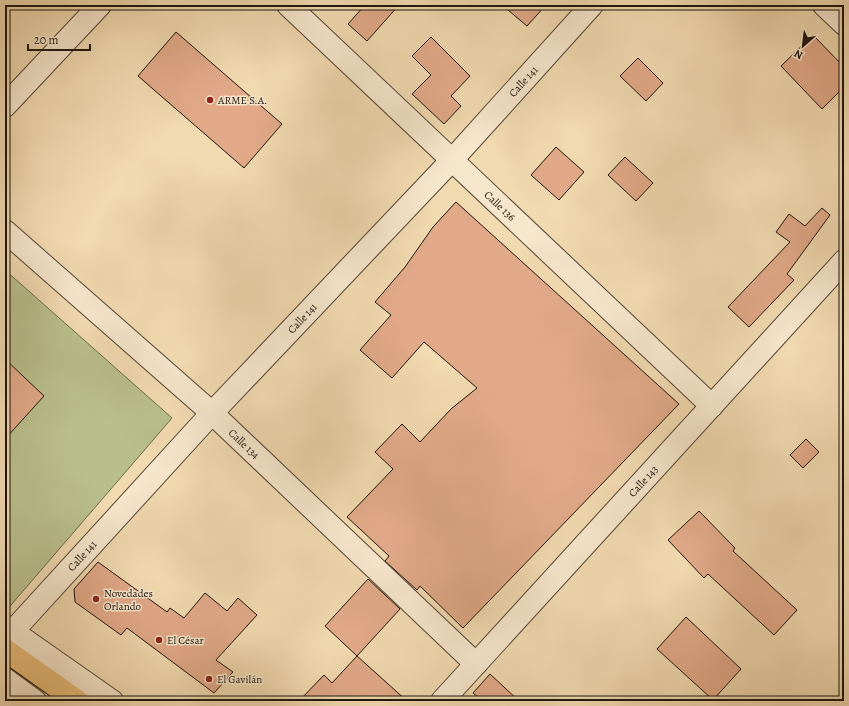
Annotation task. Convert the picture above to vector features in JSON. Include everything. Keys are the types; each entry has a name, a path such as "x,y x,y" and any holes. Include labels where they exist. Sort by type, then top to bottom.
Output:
{"highway":[{"path":"8,636 77,701"}],"street":[{"path":"5,106 100,5"},
{"name":"Calle 136","path":"288,5 712,406"},
{"name":"Calle 141","path":"8,636 212,413 452,160 592,5"},
{"path":"824,5 844,24"},
{"name":"Calle 134","path":"5,231 212,413 476,664"},
{"name":"Calle 143","path":"442,701 844,261"},
{"path":"8,636 98,697"},
{"path":"5,679 35,701"}],"green space":[{"path":"5,270 172,418 5,612"}],"building":[{"path":"365,5 399,5 367,41 348,24"},
{"path":"502,5 546,5 527,26"},
{"name":"ARME S.A.","path":"176,32 282,124 244,168 138,76"},
{"path":"813,35 844,67 844,87 822,109 781,66"},
{"path":"431,37 470,76 451,96 461,106 444,124 412,94 431,75 412,56"},
{"path":"638,58 663,83 646,101 620,76"},
{"path":"556,147 584,172 559,200 531,175"},
{"path":"625,157 653,183 636,201 608,175"},
{"path":"456,202 679,404 463,628 420,586 417,590 385,561 389,556 347,517 393,469 375,452 402,424 420,442 451,409 477,388 424,342 392,378 360,350 391,315 375,302 405,267 433,227"},
{"path":"822,208 830,215 787,274 794,280 749,327 728,307 790,242 776,232 789,214 805,226"},
{"path":"5,359 44,396 5,439"},
{"path":"806,439 819,452 803,468 790,455"},
{"path":"699,511 735,548 733,551 797,610 774,635 708,574 704,578 668,540"},
{"path":"98,562 167,612 170,608 184,618 205,593 227,611 238,598 257,615 216,660 233,672 214,693 127,628 121,635 75,602 74,589"},
{"path":"368,579 400,609 357,656 325,626"},
{"path":"686,617 741,669 713,700 657,649"},
{"path":"357,656 407,701 299,701 324,675 332,683"},
{"path":"490,674 519,701 483,701 473,693"}],"place":[{"name":"ARME S.A.","path":"210,100"},
{"name":"Novedades Orlando","path":"96,599"},
{"name":"El César","path":"159,640"},
{"name":"El Gavilán","path":"209,679"}]}
